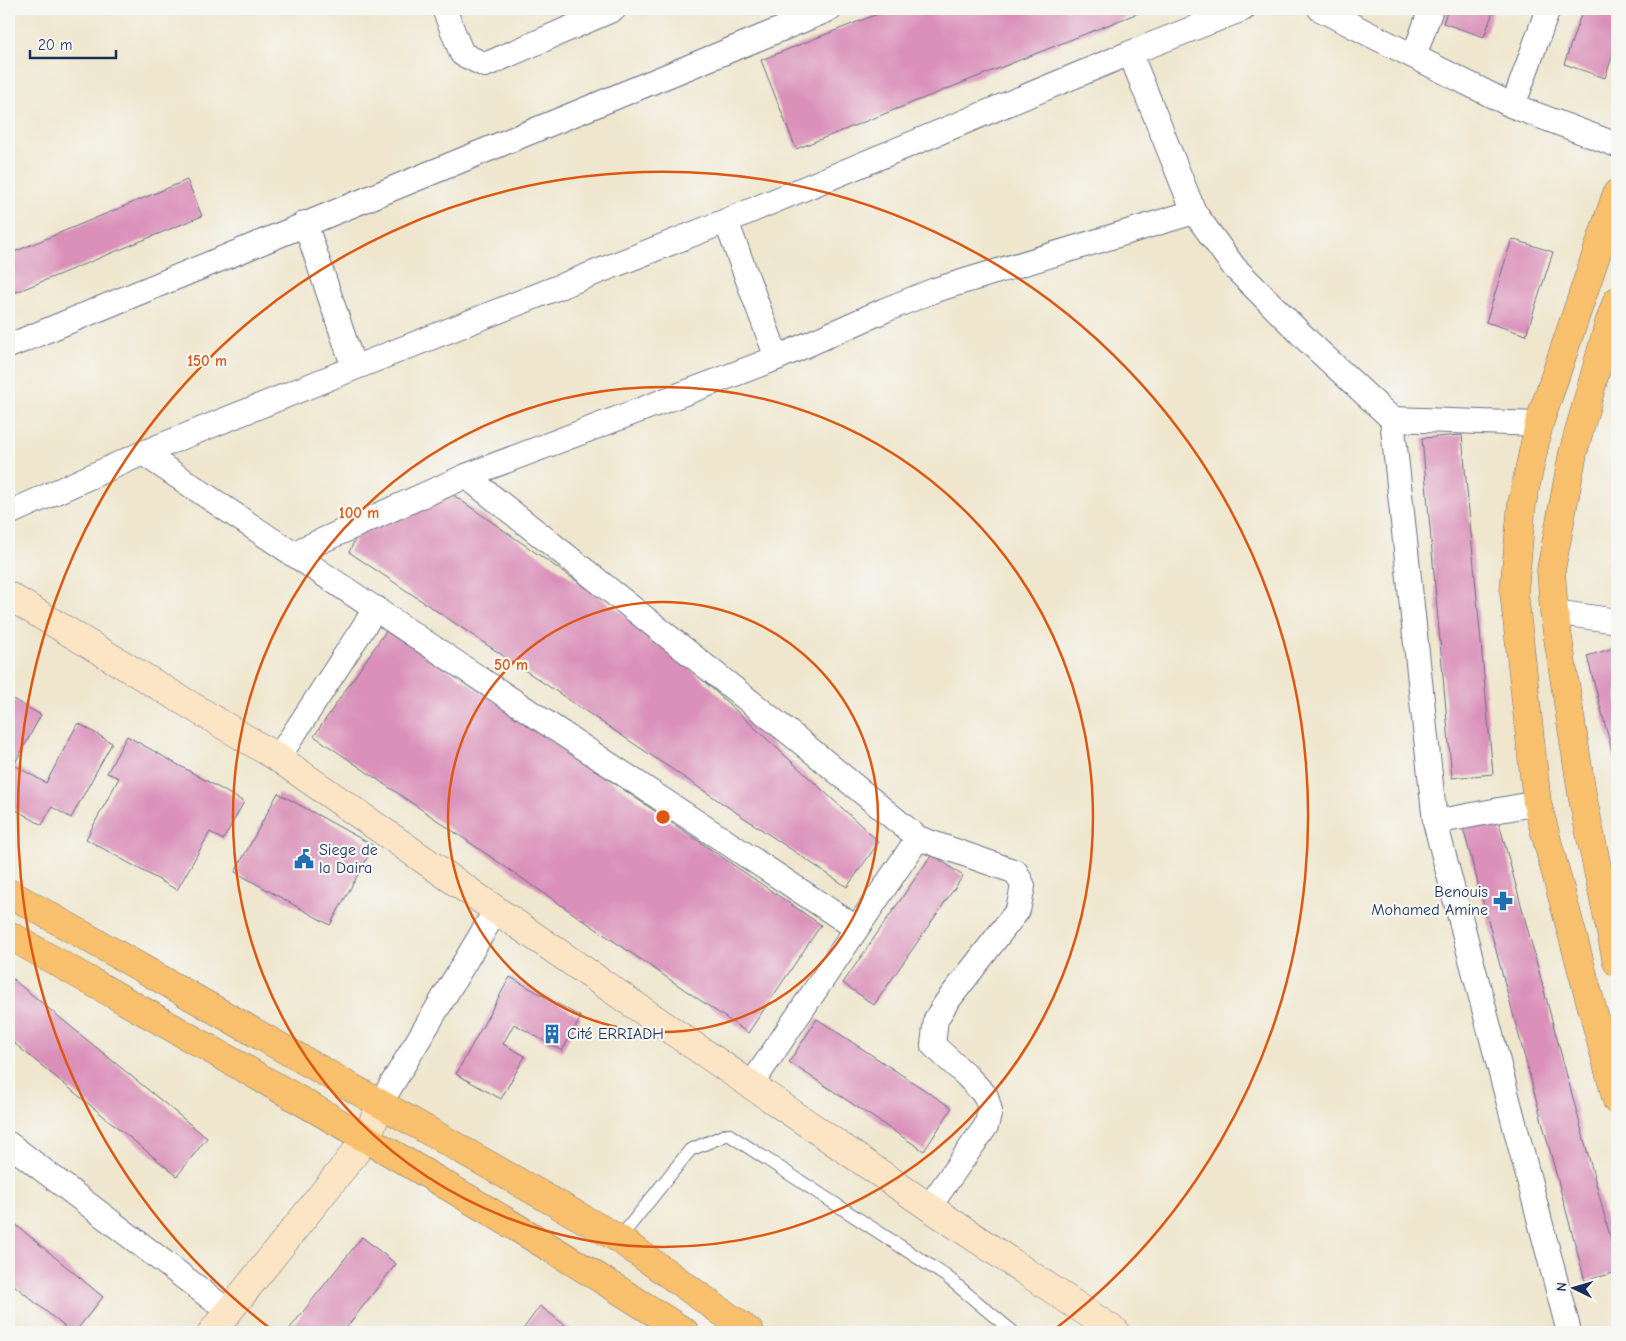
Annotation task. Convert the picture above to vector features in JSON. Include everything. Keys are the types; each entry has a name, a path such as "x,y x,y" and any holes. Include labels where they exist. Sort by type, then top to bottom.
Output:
{"main road":[{"path":"1617,194 1539,424 1522,503 1514,592 1536,803 1617,1101"},
{"path":"1617,301 1609,323 1573,453 1551,570 1554,612 1583,800 1617,962"},
{"path":"9,893 619,1240 750,1332"},
{"path":"9,935 367,1138 595,1274 685,1332"}],"street":[{"path":"444,9 462,54 485,66 614,9"},
{"path":"9,346 799,15 830,9"},
{"path":"9,514 143,453 726,221 1130,53 1243,9"},
{"path":"1320,9 1374,38 1513,106 1617,144"},
{"path":"1414,56 1431,9"},
{"path":"1513,106 1548,9"},
{"path":"1130,53 1194,212 1234,267 1309,342 1392,418 1539,424"},
{"path":"292,554 466,476 777,358 935,290 1194,212"},
{"path":"726,221 777,358"},
{"path":"305,223 354,368"},
{"path":"1392,418 1435,822 1569,1332"},
{"path":"143,453 856,928"},
{"path":"466,476 794,735 918,838 1016,872 1023,886 1018,910 946,1003 936,1019 933,1045 986,1096 990,1111 986,1126 929,1207"},
{"path":"9,596 278,758 929,1207 1116,1332"},
{"path":"278,758 376,608"},
{"path":"1554,612 1617,621"},
{"path":"1435,822 1536,803"},
{"path":"751,1085 918,838"},
{"path":"212,1332 367,1138 380,1104 496,910"},
{"path":"9,1144 228,1311"}],"lane":[{"path":"619,1240 690,1150 728,1134 946,1276 1013,1332"}],"building":[{"path":"890,9 1148,9 796,149 761,60"},
{"path":"1448,9 1494,9 1484,37 1443,23"},
{"path":"1583,9 1617,9 1617,42 1605,78 1564,64"},
{"path":"187,180 202,216 9,295 9,254"},
{"path":"1512,239 1553,252 1526,335 1486,322"},
{"path":"1462,435 1493,774 1452,778 1422,438"},
{"path":"449,492 655,636 879,842 847,887 349,552 360,530"},
{"path":"388,628 821,925 748,1033 314,736"},
{"path":"1617,647 1617,770 1587,656"},
{"path":"9,697 41,715 14,765 46,783 78,723 112,743 71,818 52,807 42,825 9,806"},
{"path":"127,736 244,802 223,840 210,832 177,890 86,839 119,778 107,773"},
{"name":"Siege de la Daira","path":"278,793 374,846 330,925 235,872"},
{"path":"1498,819 1617,1262 1617,1272 1585,1281 1463,828"},
{"path":"932,854 963,876 874,1005 843,983"},
{"path":"9,976 207,1138 177,1176 9,1039"},
{"name":"Cité ERRIADH","path":"510,977 581,1017 562,1051 514,1024 503,1044 525,1056 501,1099 456,1074"},
{"path":"817,1019 952,1108 924,1151 789,1062"},
{"path":"9,1219 103,1297 75,1332 71,1332 9,1281"},
{"path":"362,1237 396,1264 343,1332 287,1332"},
{"path":"540,1306 574,1332 521,1332"}],"place":[{"name":"Siege de la Daira","path":"304,859"},
{"name":"Benouis Mohamed Amine","path":"1503,901"},
{"name":"Cité ERRIADH","path":"552,1034"}]}
